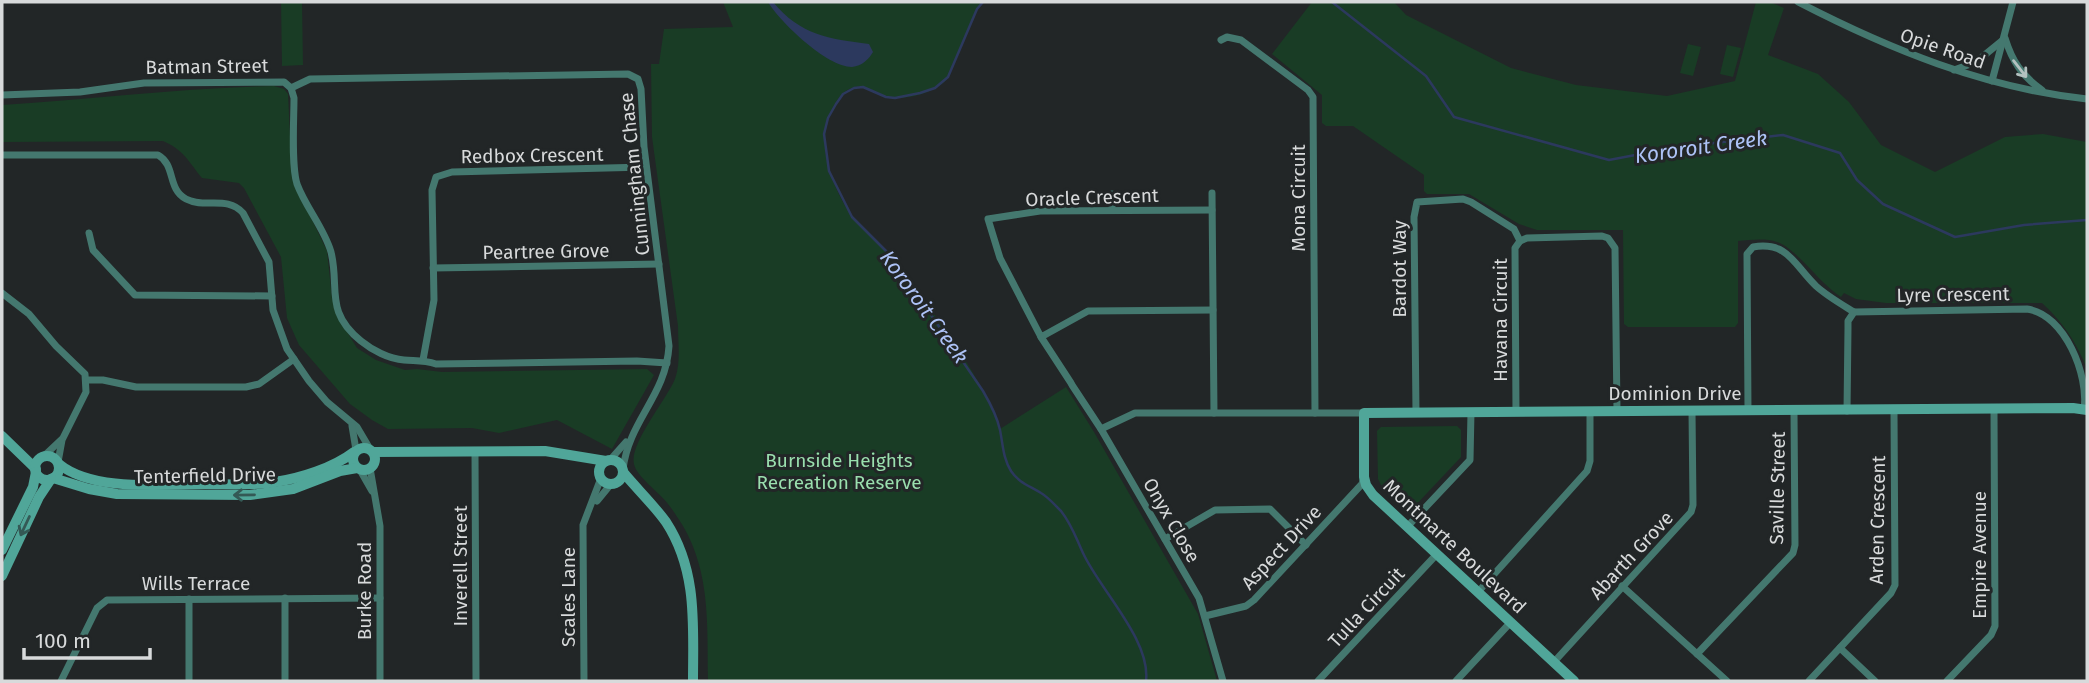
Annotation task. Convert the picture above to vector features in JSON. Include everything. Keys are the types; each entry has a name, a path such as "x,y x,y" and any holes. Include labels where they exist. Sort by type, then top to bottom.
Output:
{"street":[{"name":"Opie Road","path":"1798,2 1875,40 1953,70 2046,93 2087,99"},
{"path":"1992,80 2013,2"},
{"name":"Mona Circuit","path":"1221,40 1227,37 1241,40 1308,90 1313,97 1315,413"},
{"path":"1953,70 1979,60 2005,38"},
{"path":"2005,38 2020,72 2046,93"},
{"name":"Cunningham Chase","path":"291,88 310,79 631,74 638,79 646,167 667,326 667,363 660,386 629,439 608,460"},
{"name":"Batman Street","path":"2,94 80,92 144,82 284,82 291,88 294,98 296,181 330,251 333,290 338,311 352,333 372,348 400,360 423,360 436,364 637,360 667,363"},
{"path":"2,155 147,154 162,157 169,166 173,187 182,197 194,202 231,204 243,213 269,262 278,330 294,359 327,402 357,426 375,459 365,468 353,462 356,439 351,422"},
{"name":"Redbox Crescent","path":"423,360 434,300 432,184 439,175 452,172 646,167"},
{"path":"1212,193 1214,412"},
{"path":"1112,194 1112,211"},
{"name":"Bardot Way","path":"1416,413 1414,217 1417,202 1471,201 1514,229 1520,241"},
{"path":"988,209 988,219 1000,258 1041,337 1088,311 1213,310"},
{"name":"Oracle Crescent","path":"988,219 1040,211 1212,210"},
{"path":"89,233 93,250 135,295 272,296"},
{"name":"Havana Circuit","path":"1516,412 1515,248 1527,237 1602,236 1612,242 1615,248 1617,411"},
{"path":"1748,410 1747,254 1753,247 1773,246 1789,254 1818,288 1854,312 1848,321 1847,411"},
{"name":"Peartree Grove","path":"433,268 659,264"},
{"path":"2,293 39,324 65,355 83,371 87,380 84,398 62,440 58,472 39,497 3,569"},
{"name":"Lyre Crescent","path":"1854,312 2039,311 2051,321 2074,353 2085,386 2086,410"},
{"name":"Onyx Close","path":"1041,337 1101,429 1199,598 1223,681"},
{"path":"87,380 146,387 253,386 294,359"},
{"name":"Empire Avenue","path":"1947,681 1991,635 1995,626 1994,410"},
{"name":"Dominion Drive","path":"1101,429 1135,413 2086,410"},
{"name":"Abarth Grove","path":"1553,663 1691,512 1692,411"},
{"name":"Saville Street","path":"1697,654 1793,552 1794,411"},
{"name":"Arden Crescent","path":"1809,681 1891,593 1895,584 1894,411"},
{"path":"1407,527 1470,460 1471,412"},
{"path":"1478,592 1587,471 1590,461 1590,412"},
{"name":"Montmarte Boulevard","path":"1364,413 1364,477 1373,495 1573,681"},
{"name":"Cunningham Chase","path":"623,470 629,439"},
{"path":"6,440 43,456 53,457 58,463"},
{"path":"6,440 44,479 52,478"},
{"path":"2,550 33,487 36,463 62,440"},
{"path":"355,451 363,447 371,450"},
{"name":"Tenterfield Drive","path":"371,450 545,451 608,460"},
{"name":"Tenterfield Drive","path":"58,463 74,473 120,484 258,484 307,474 343,460 355,451"},
{"name":"Tenterfield Drive","path":"52,478 117,494 250,495 293,489 340,471 365,468 404,451"},
{"name":"Inverell Street","path":"475,451 476,681"},
{"name":"Tenterfield Drive","path":"575,457 600,476"},
{"path":"648,500 600,476 601,467 608,460 620,463 623,470 648,500 673,535 689,576 693,605 693,681"},
{"name":"Burke Road","path":"365,468 376,502 380,526 380,681"},
{"path":"588,513 613,483 621,479 623,470"},
{"name":"Scales Lane","path":"584,681 583,532 584,520 600,476"},
{"name":"Aspect Drive","path":"1205,616 1246,606 1254,600 1362,484 1364,477"},
{"path":"1165,539 1215,510 1270,509 1306,545"},
{"name":"Tulla Circuit","path":"1318,681 1437,554"},
{"path":"1622,586 1727,681"},
{"path":"285,598 285,681"},
{"name":"Wills Terrace","path":"61,681 97,608 104,601 380,598"},
{"path":"189,599 189,681"},
{"path":"1456,681 1510,623"},
{"path":"1840,648 1875,681"}],"green space":[{"path":"281,2 302,2 303,65 282,66"},
{"name":"Burnside Heights Recreation Reserve","path":"723,2 983,2 977,9 948,78 937,87 921,94 896,98 864,87 854,87 839,98 829,117 825,138 826,156 832,177 852,216 888,253 952,340 980,385 1000,429 1066,387 1198,614 1217,681 708,681 706,601 699,563 674,511 639,474 634,464 634,455 643,434 671,388 679,359 678,326 652,137 651,64 659,64 664,29 733,27"},
{"path":"1312,2 1394,2 1406,15 1511,68 1576,85 1667,96 1735,81 1756,2 1770,2 1784,8 1768,55 1818,74 1849,102 1881,145 1935,172 2005,137 2043,134 2087,142 2087,369 2069,333 2042,303 1886,303 1856,299 1844,293 1841,297 1792,251 1768,240 1738,241 1738,323 1735,327 1628,327 1624,324 1623,230 1537,230 1519,224 1469,194 1427,194 1424,191 1424,175 1353,126 1326,126 1322,123 1322,95 1272,54"},
{"path":"1688,44 1701,47 1693,76 1680,73"},
{"path":"1727,45 1741,48 1733,77 1720,74"},
{"path":"274,86 284,89 288,94 292,178 327,251 332,298 339,319 357,348 376,360 405,370 442,372 647,369 654,375 612,449 557,420 499,433 472,428 388,429 350,404 299,345 287,318 281,257 239,183 202,178 181,152 163,141 2,142 2,105 172,91"},
{"path":"1457,426 1461,430 1461,457 1412,509 1407,509 1378,479 1377,431 1381,427"}],"water":[{"path":"768,2 773,2 794,22 816,34 869,44 873,52 865,62 852,67 830,60 793,31"}],"waterway":[{"name":"Kororoit Creek","path":"983,2 977,9 948,77 935,88 895,98 863,87 843,94 828,118 824,134 829,171 852,217 890,255 983,391 997,420 1011,471 1021,481 1049,499 1068,521 1091,567 1133,632 1141,649 1146,681"},
{"name":"Kororoit Creek","path":"1332,2 1426,76 1454,117 1609,160 1672,148 1783,135 1840,153 1857,180 1883,204 1955,237 2024,225 2087,220"}]}
